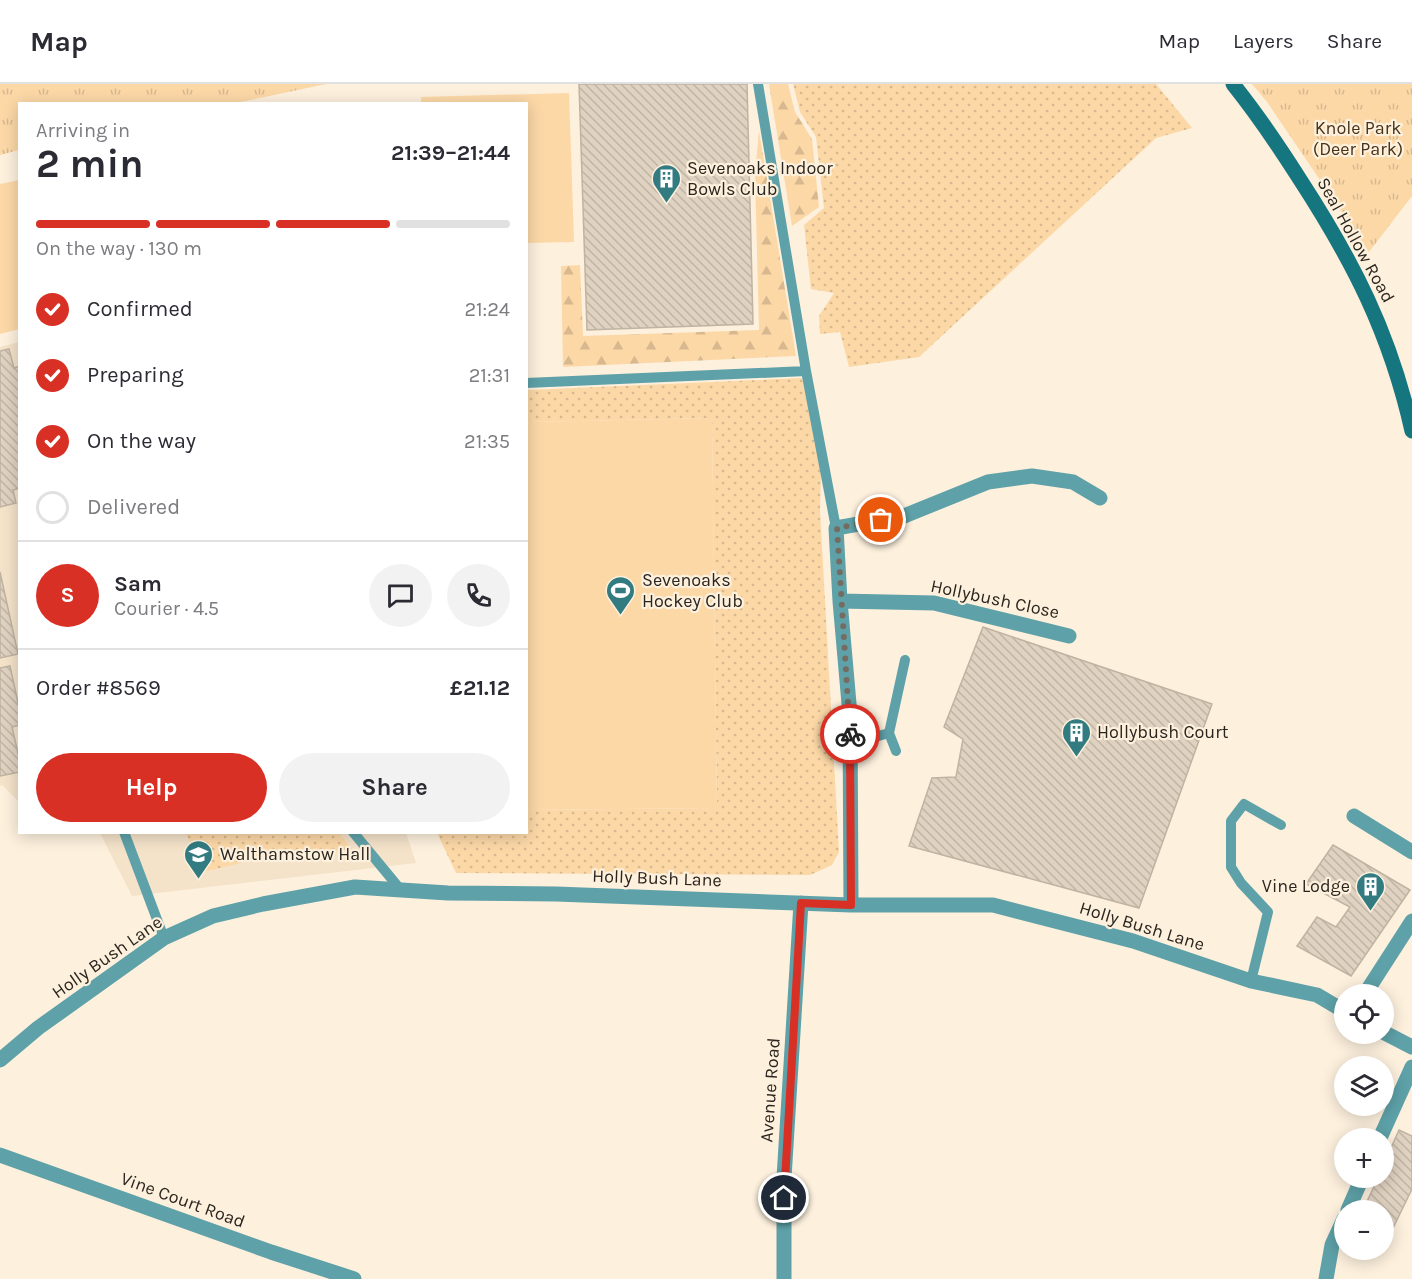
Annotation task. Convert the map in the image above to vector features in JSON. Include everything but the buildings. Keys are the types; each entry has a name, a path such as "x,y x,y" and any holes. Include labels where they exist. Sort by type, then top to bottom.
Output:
{"main road":[{"name":"Seal Hollow Road","path":"1233,84 1258,115 1290,163 1350,261 1382,328 1395,364 1412,431"}],"street":[{"path":"851,905 850,715 840,601 837,528 904,516 988,482 1032,476 1073,482 1100,498"},
{"name":"Hollybush Close","path":"840,601 934,603 1069,636"},
{"path":"1354,816 1412,852"},
{"name":"Holly Bush Lane","path":"0,1060 38,1028 164,938 213,916 355,887 448,893 851,905 993,904 1133,941 1251,981 1317,995 1334,1005"},
{"name":"Avenue Road","path":"784,1279 784,1178 801,903"},
{"path":"1371,984 1412,921"},
{"path":"1394,1038 1412,1047"},
{"path":"1384,1128 1412,1066"},
{"name":"Vine Court Road","path":"0,1155 271,1252 354,1279"},
{"path":"1326,1279 1334,1241"}],"lane":[{"path":"758,84 806,371 837,528"},
{"path":"528,383 806,371"},
{"path":"896,751 889,733 905,660"},
{"path":"850,744 889,733"},
{"path":"1251,981 1268,912 1240,883 1231,867 1231,821 1244,804 1281,825"},
{"path":"125,834 164,938"},
{"path":"355,834 400,889"}],"shaded area":[{"path":"18,342 18,801 2,785 0,786 0,347"},
{"name":"Walthamstow Hall","path":"101,834 406,834 416,863 132,896"}],"green space":[{"path":"0,84 326,84 241,102 18,102 18,150 0,155"},
{"path":"769,84 788,84 795,112 812,139 819,207 792,226"},
{"path":"793,84 1156,84 1192,128 1156,138 919,357 849,367 840,332 820,334 819,316 834,293 811,289 804,225 824,208 816,137 800,112"},
{"name":"Knole Park (Deer Park)","path":"1252,84 1412,84 1412,196 1369,252 1267,102"},
{"path":"569,93 574,242 528,243 528,102 421,102 421,97"},
{"path":"759,131 796,356 563,367 561,266 580,265 583,336 759,330 755,173"},
{"path":"18,180 18,329 0,334 0,184"},
{"path":"802,378 821,468 820,511 839,852 832,865 810,875 456,873 437,834 528,834 528,810 717,808 712,418 528,422 528,390"},
{"name":"Sevenoaks Hockey Club","path":"712,418 717,808 528,810 528,422"},
{"path":"186,834 340,834 352,849 257,859 203,872"}],"way so far":[{"path":"850,734 837,528 881,520"}],"place":[{"name":"Sevenoaks Indoor Bowls Club","path":"666,204"},
{"name":"Sevenoaks Hockey Club","path":"621,616"},
{"name":"Hollybush Court","path":"1076,758"},
{"name":"Walthamstow Hall","path":"199,880"},
{"name":"Vine Lodge","path":"1371,912"}],"route":[{"path":"784,1198 801,903 851,905 850,734"}]}
